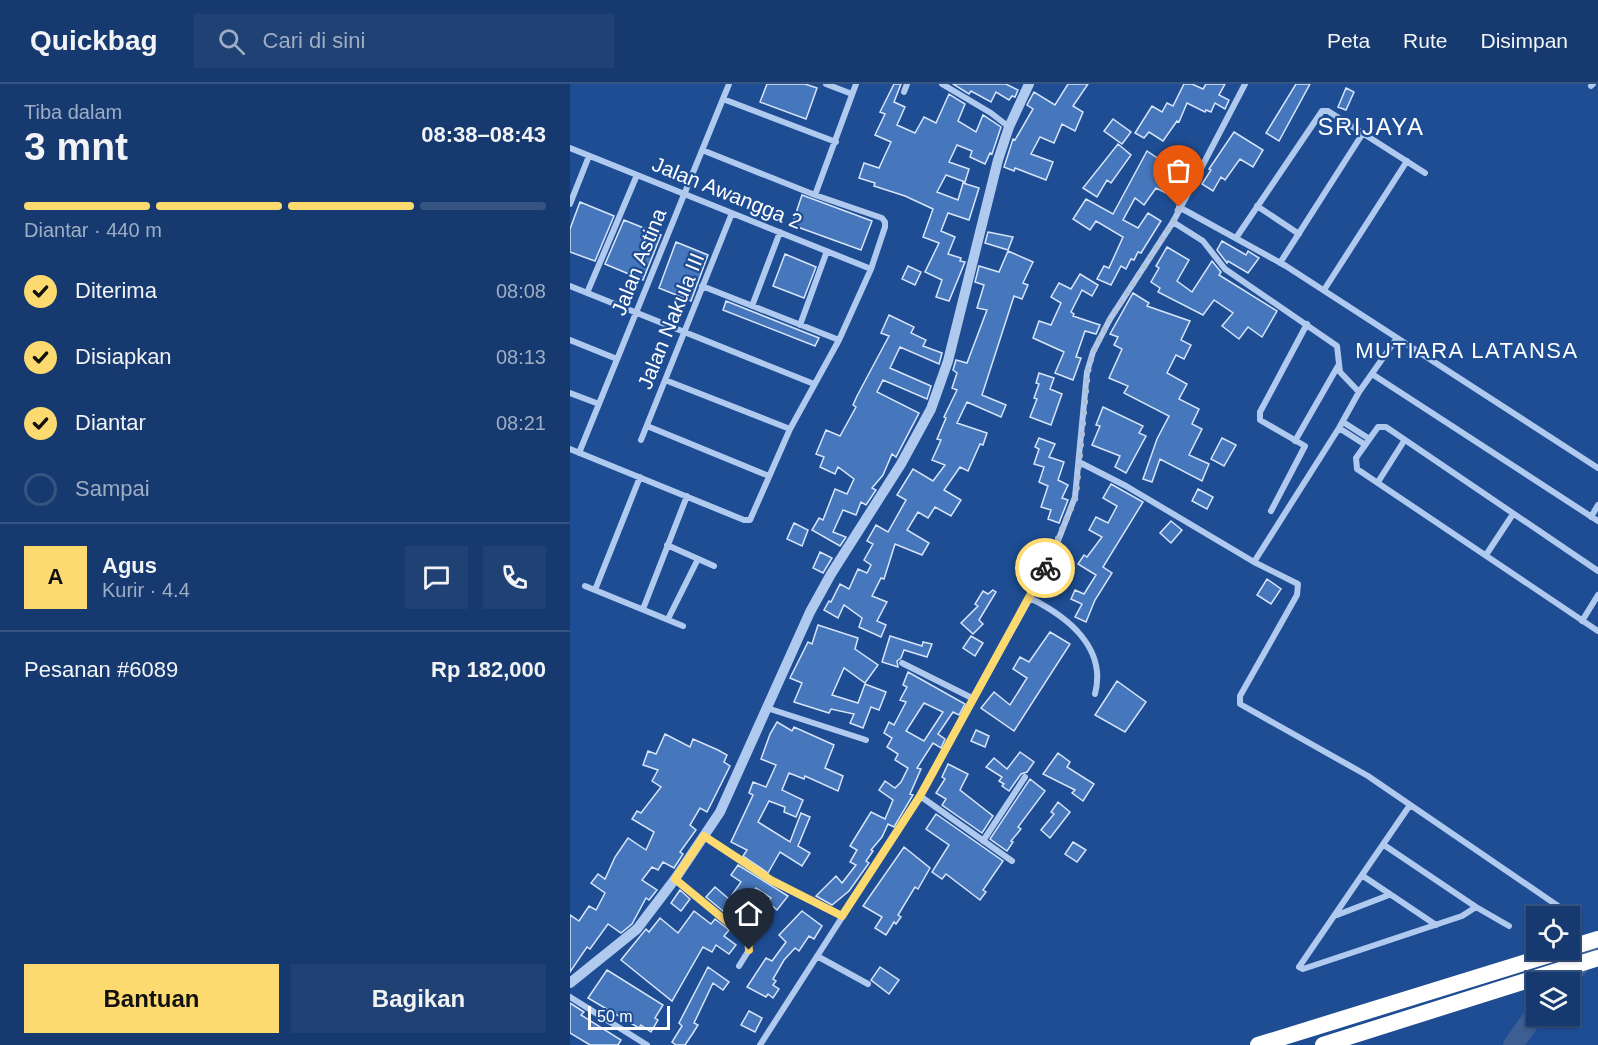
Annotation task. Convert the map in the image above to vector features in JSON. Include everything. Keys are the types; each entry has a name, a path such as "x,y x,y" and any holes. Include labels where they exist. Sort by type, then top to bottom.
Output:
{"highway":[{"path":"1580,945 1598,939"},
{"path":"1323,1045 1598,958"},
{"path":"1258,1045 1532,960"}],"street":[{"name":"Jalan Astina","path":"579,453 729,84"},
{"path":"826,84 852,94"},
{"path":"815,195 856,84"},
{"path":"904,92 907,84"},
{"path":"942,84 991,113 1009,127"},
{"path":"570,983 637,929 704,836 733,787 810,612 831,574 902,464 931,409 948,361 987,200 1009,127 1029,84"},
{"path":"760,1045 920,796 1030,598 1076,497 1088,372 1093,352 1110,319 1173,222 1245,84"},
{"path":"723,99 836,142"},
{"path":"1236,238 1320,112 1328,111 1425,173"},
{"path":"1280,263 1363,133"},
{"name":"Jalan Awangga 2","path":"570,148 871,269"},
{"path":"570,449 750,520 790,429 839,340 871,269 885,227 884,220 702,150"},
{"path":"570,204 589,156"},
{"path":"1324,290 1407,161"},
{"path":"588,294 637,175"},
{"path":"1257,206 1299,234"},
{"path":"1179,207 1324,290 1598,468"},
{"name":"Jalan Nakula III","path":"641,440 732,213"},
{"path":"1173,222 1203,241 1225,269 1337,346 1338,365 1343,375 1359,392"},
{"path":"752,306 780,232"},
{"path":"800,325 827,251"},
{"path":"570,286 814,384"},
{"path":"702,286 839,340"},
{"path":"1271,511 1305,446 1260,420 1259,417 1307,324"},
{"path":"1254,562 1341,425 1359,392 1397,338"},
{"path":"570,340 617,359"},
{"path":"1295,441 1338,365"},
{"path":"1372,374 1598,521"},
{"path":"665,380 790,429"},
{"path":"570,393 599,404"},
{"path":"1341,425 1366,441"},
{"path":"647,426 769,476"},
{"path":"1598,571 1383,426 1378,427 1366,441 1356,458 1355,466 1598,631"},
{"path":"1378,482 1404,441"},
{"path":"1079,462 1126,486 1254,562 1296,583 1299,589 1240,696 1240,704 1368,776 1558,906"},
{"path":"595,590 640,477"},
{"path":"643,609 687,496"},
{"path":"1591,516 1598,505"},
{"path":"1486,555 1513,513"},
{"path":"667,545 714,566"},
{"path":"668,620 698,559"},
{"path":"585,586 682,626"},
{"path":"1582,621 1598,596"},
{"path":"1030,598 1057,612 1087,643 1097,666 1095,694"},
{"path":"902,663 974,699"},
{"path":"767,708 867,740"},
{"path":"983,841 1025,777"},
{"path":"920,796 1012,861"},
{"path":"1410,805 1363,876 1299,964 1300,969 1465,915 1476,907"},
{"path":"704,836 771,880 842,916"},
{"path":"1384,845 1509,927"},
{"path":"1363,876 1436,925"},
{"path":"675,879 748,939 749,950 739,966"},
{"path":"1335,916 1389,895"},
{"path":"817,956 867,984"},
{"path":"570,998 637,1042 647,1045"}],"building":[{"path":"767,84 805,84 817,88 806,119 760,102"},
{"path":"894,84 901,84 894,102 905,107 897,125 915,133 924,117 936,123 949,94 965,104 958,121 976,132 983,115 1001,127 992,154 990,153 985,164 970,157 972,151 957,145 949,162 969,169 965,182 946,175 937,192 958,200 963,183 979,188 969,220 948,213 941,231 955,237 948,254 961,258 960,261 965,262 949,301 936,297 942,280 925,272 939,243 923,237 933,209 859,178 864,163 879,168 891,142 875,135 885,114 880,112"},
{"path":"953,84 1006,84 1018,90 1015,97 1012,96 1009,100 996,92 991,102 971,91 969,94"},
{"path":"1068,84 1088,84 1073,106 1083,112 1075,131 1062,124 1054,143 1040,137 1031,154 1053,162 1046,180 1015,168 1014,171 1004,167 1013,139 1015,140 1033,109 1027,105 1034,92 1055,105"},
{"path":"1184,84 1192,84 1203,89 1206,84 1225,84 1219,95 1229,100 1225,109 1215,103 1211,112 1206,110 1205,112 1187,103 1179,122 1177,121 1163,141 1149,132 1144,138 1135,133 1152,106 1162,112 1167,103 1173,106"},
{"path":"1296,84 1310,84 1279,141 1266,133"},
{"path":"1346,88 1354,92 1346,110 1338,107"},
{"path":"1113,119 1131,132 1122,144 1104,131"},
{"path":"1234,132 1263,150 1253,167 1240,159 1225,180 1221,177 1213,191 1202,184 1211,170 1209,169"},
{"path":"1118,144 1131,155 1111,183 1107,180 1097,197 1083,188"},
{"path":"1147,151 1184,176 1170,195 1156,188 1144,205 1135,198 1123,220 1138,228 1148,213 1161,221 1141,253 1138,252 1134,260 1131,259 1126,269 1121,266 1111,285 1097,279 1104,266 1109,268 1123,237 1096,221 1090,230 1073,219 1086,199 1113,214"},
{"path":"802,195 872,221 861,250 792,225"},
{"path":"580,202 614,216 595,261 570,252 570,229"},
{"path":"624,220 661,235 643,280 605,264"},
{"path":"988,232 1013,237 1008,250 985,243"},
{"path":"1222,241 1246,255 1248,251 1259,258 1248,273 1228,261 1227,263 1217,250"},
{"path":"676,242 708,255 691,301 659,288"},
{"path":"1167,247 1189,260 1177,281 1192,292 1212,261 1221,272 1219,275 1277,311 1262,337 1248,327 1239,339 1222,326 1233,313 1214,300 1203,315 1158,292 1160,288 1151,282 1159,268 1156,266"},
{"path":"1008,251 1033,262 1023,283 1028,285 1022,299 1014,296 982,395 1006,405 1001,417 967,402 957,423 987,433 983,445 980,444 968,471 960,467 944,490 961,500 951,516 935,507 928,518 918,512 907,530 929,543 922,555 895,544 884,579 881,578 872,596 887,602 877,621 886,625 881,637 859,627 862,618 844,605 838,618 824,610 840,584 849,589 858,569 867,573 871,565 864,560 873,544 867,541 876,525 888,532 906,500 897,495 913,469 933,481 945,465 932,460 941,440 937,439 946,418 944,417 957,390 952,388 957,373 953,370 956,360 967,363 987,310 977,308 984,285 975,282 979,266 999,272"},
{"path":"785,254 816,267 804,298 773,286"},
{"path":"908,266 921,272 915,285 902,279"},
{"path":"1080,274 1098,285 1092,296 1082,290 1071,312 1073,316 1100,325 1096,334 1085,331 1076,357 1081,358 1073,380 1055,373 1064,352 1033,338 1039,321 1051,325 1061,303 1051,297 1059,283 1071,289"},
{"path":"1133,293 1149,303 1147,306 1190,321 1181,340 1191,345 1184,359 1176,355 1167,373 1187,384 1179,399 1199,409 1192,424 1202,429 1189,455 1209,464 1202,481 1160,459 1152,482 1143,479 1157,439 1169,416 1124,393 1128,386 1109,378 1122,349 1114,345 1118,337 1110,334"},
{"path":"726,301 819,338 815,346 723,310"},
{"path":"889,315 914,327 911,333 926,340 923,346 942,353 939,364 900,347 890,368 931,386 927,399 883,380 877,392 919,413 896,457 892,454 883,475 872,488 876,490 866,505 861,502 856,515 843,510 833,532 846,537 840,546 812,530 819,518 823,520 835,489 847,494 854,479 838,467 835,474 820,467 824,457 816,454 826,430 840,436 856,407 853,405 857,396 889,336 881,333"},
{"path":"1039,373 1054,378 1050,389 1062,394 1051,425 1030,417 1037,399 1034,398 1039,384 1036,383"},
{"path":"1103,407 1143,426 1139,433 1146,436 1126,473 1115,467 1120,456 1092,445 1100,426 1096,425"},
{"path":"1039,438 1055,444 1049,457 1064,462 1058,480 1068,485 1062,498 1068,500 1059,523 1048,519 1051,510 1041,507 1048,486 1039,482 1044,467 1034,464 1039,449 1035,447"},
{"path":"1222,438 1236,445 1224,466 1211,459"},
{"path":"1111,484 1143,502 1103,567 1112,573 1095,600 1086,622 1075,617 1082,604 1071,599 1075,590 1084,594 1096,575 1078,564 1084,555 1087,557 1102,537 1089,530 1096,517 1108,523 1117,506 1103,498"},
{"path":"1198,489 1213,497 1207,509 1192,501"},
{"path":"1171,521 1182,530 1171,543 1160,533"},
{"path":"794,523 808,530 802,546 787,539"},
{"path":"820,552 832,558 823,573 813,568"},
{"path":"1267,579 1281,589 1271,604 1257,595"},
{"path":"993,590 996,592 979,620 983,624 973,634 961,623 978,606 975,604 983,591 988,594"},
{"path":"818,625 858,638 855,649 878,665 865,683 844,668 832,695 858,703 865,684 886,692 879,710 871,707 863,728 850,723 854,714 831,709 829,713 794,702 802,683 790,678 808,642 812,644"},
{"path":"1050,632 1070,644 1014,731 981,708 994,692 1010,705 1027,678 1013,669 1020,657 1029,662"},
{"path":"890,636 922,646 923,642 932,644 927,657 904,650 897,661 898,667 882,662"},
{"path":"971,636 983,643 975,656 963,648"},
{"path":"908,672 965,704 959,715 953,712 938,734 945,739 941,748 933,743 917,768 921,769 910,794 913,795 894,827 888,824 882,837 871,850 873,851 866,861 869,863 849,891 832,905 816,896 836,876 842,883 856,865 850,862 857,850 850,846 871,812 885,819 893,800 879,790 885,781 895,788 908,768 895,760 898,754 887,747 892,738 884,733 889,722 894,725 906,702 900,700 907,687 903,685","holes":["924,703 943,712 924,741 906,731"]},
{"path":"1117,681 1146,702 1125,732 1095,715"},
{"path":"777,722 792,731 794,727 834,745 825,768 843,776 838,791 805,776 804,779 789,773 782,790 803,800 796,817 784,812 785,807 769,801 758,822 790,842 801,813 810,817 798,846 810,853 802,866 780,852 768,873 743,856 747,850 731,842 753,795 749,793 753,782 766,787 776,765 761,759"},
{"path":"976,730 989,736 985,747 971,741"},
{"path":"665,734 690,747 693,739 718,750 727,755 724,762 730,766 707,812 700,808 690,825 696,830 680,852 683,854 674,868 663,862 658,870 652,867 642,880 657,890 649,900 646,898 632,924 621,933 608,924 590,949 587,947 570,972 570,915 579,921 589,906 596,910 605,893 591,883 598,874 605,879 615,857 628,838 646,850 654,832 632,819 637,811 641,813 661,787 652,781 658,770 643,765 648,751 656,754"},
{"path":"1020,752 1034,762 1027,772 1021,774 1009,791 999,781 1002,777 986,767 994,758 1007,769"},
{"path":"1058,753 1070,762 1067,767 1094,784 1083,801 1072,793 1075,790 1043,774"},
{"path":"948,764 968,774 960,790 993,816 982,833 942,805 946,799 936,793 945,779 942,777"},
{"path":"1030,779 1045,791 1018,827 1021,829 1011,841 1013,842 1007,851 990,839"},
{"path":"1058,802 1070,812 1050,838 1041,830 1054,814 1051,812"},
{"path":"936,814 1003,861 983,890 986,892 980,900 946,874 942,879 932,872 949,845 926,829"},
{"path":"1073,842 1086,850 1077,862 1065,854"},
{"path":"904,847 930,868 918,889 915,887 898,915 901,917 896,924 894,922 886,935 875,928 882,917 863,906"},
{"path":"738,865 788,896 777,910 768,902 771,898 756,888 745,904 759,913 747,931 706,897 715,887 729,899 741,882 731,875"},
{"path":"680,890 690,899 681,911 671,903"},
{"path":"694,911 711,924 715,919 729,930 724,936 736,945 729,954 716,945 712,952 703,947 672,1001 621,960 646,929 649,932 660,918 678,933"},
{"path":"802,911 822,926 814,939 809,936 799,951 795,948 784,960 773,979 776,981 773,985 779,989 773,998 768,994 766,997 747,987 766,958 772,961 786,942 779,935"},
{"path":"708,967 729,982 723,990 713,983 694,1023 698,1025 685,1045 676,1045 672,1042 682,1026 679,1023"},
{"path":"880,967 899,980 889,994 871,980"},
{"path":"607,970 663,1005 655,1018 658,1020 651,1032 641,1025 639,1028 588,998"},
{"path":"570,1003 584,1012 581,1015 621,1040 618,1045 590,1045 570,1033"},
{"path":"749,1011 762,1018 755,1032 741,1025"}],"waterway":[{"path":"1573,972 1598,945"},
{"path":"1513,1045 1527,1026"}],"way so far":[{"path":"1045,568 1076,497 1088,372 1093,352 1110,319 1173,222 1179,207"}],"district":[{"name":"SRIJAYA","path":"1371,127"},
{"name":"MUTIARA LATANSA","path":"1467,350"}],"route":[{"path":"749,950 748,939 675,879 704,836 771,880 842,916 920,796 1045,568"}]}
